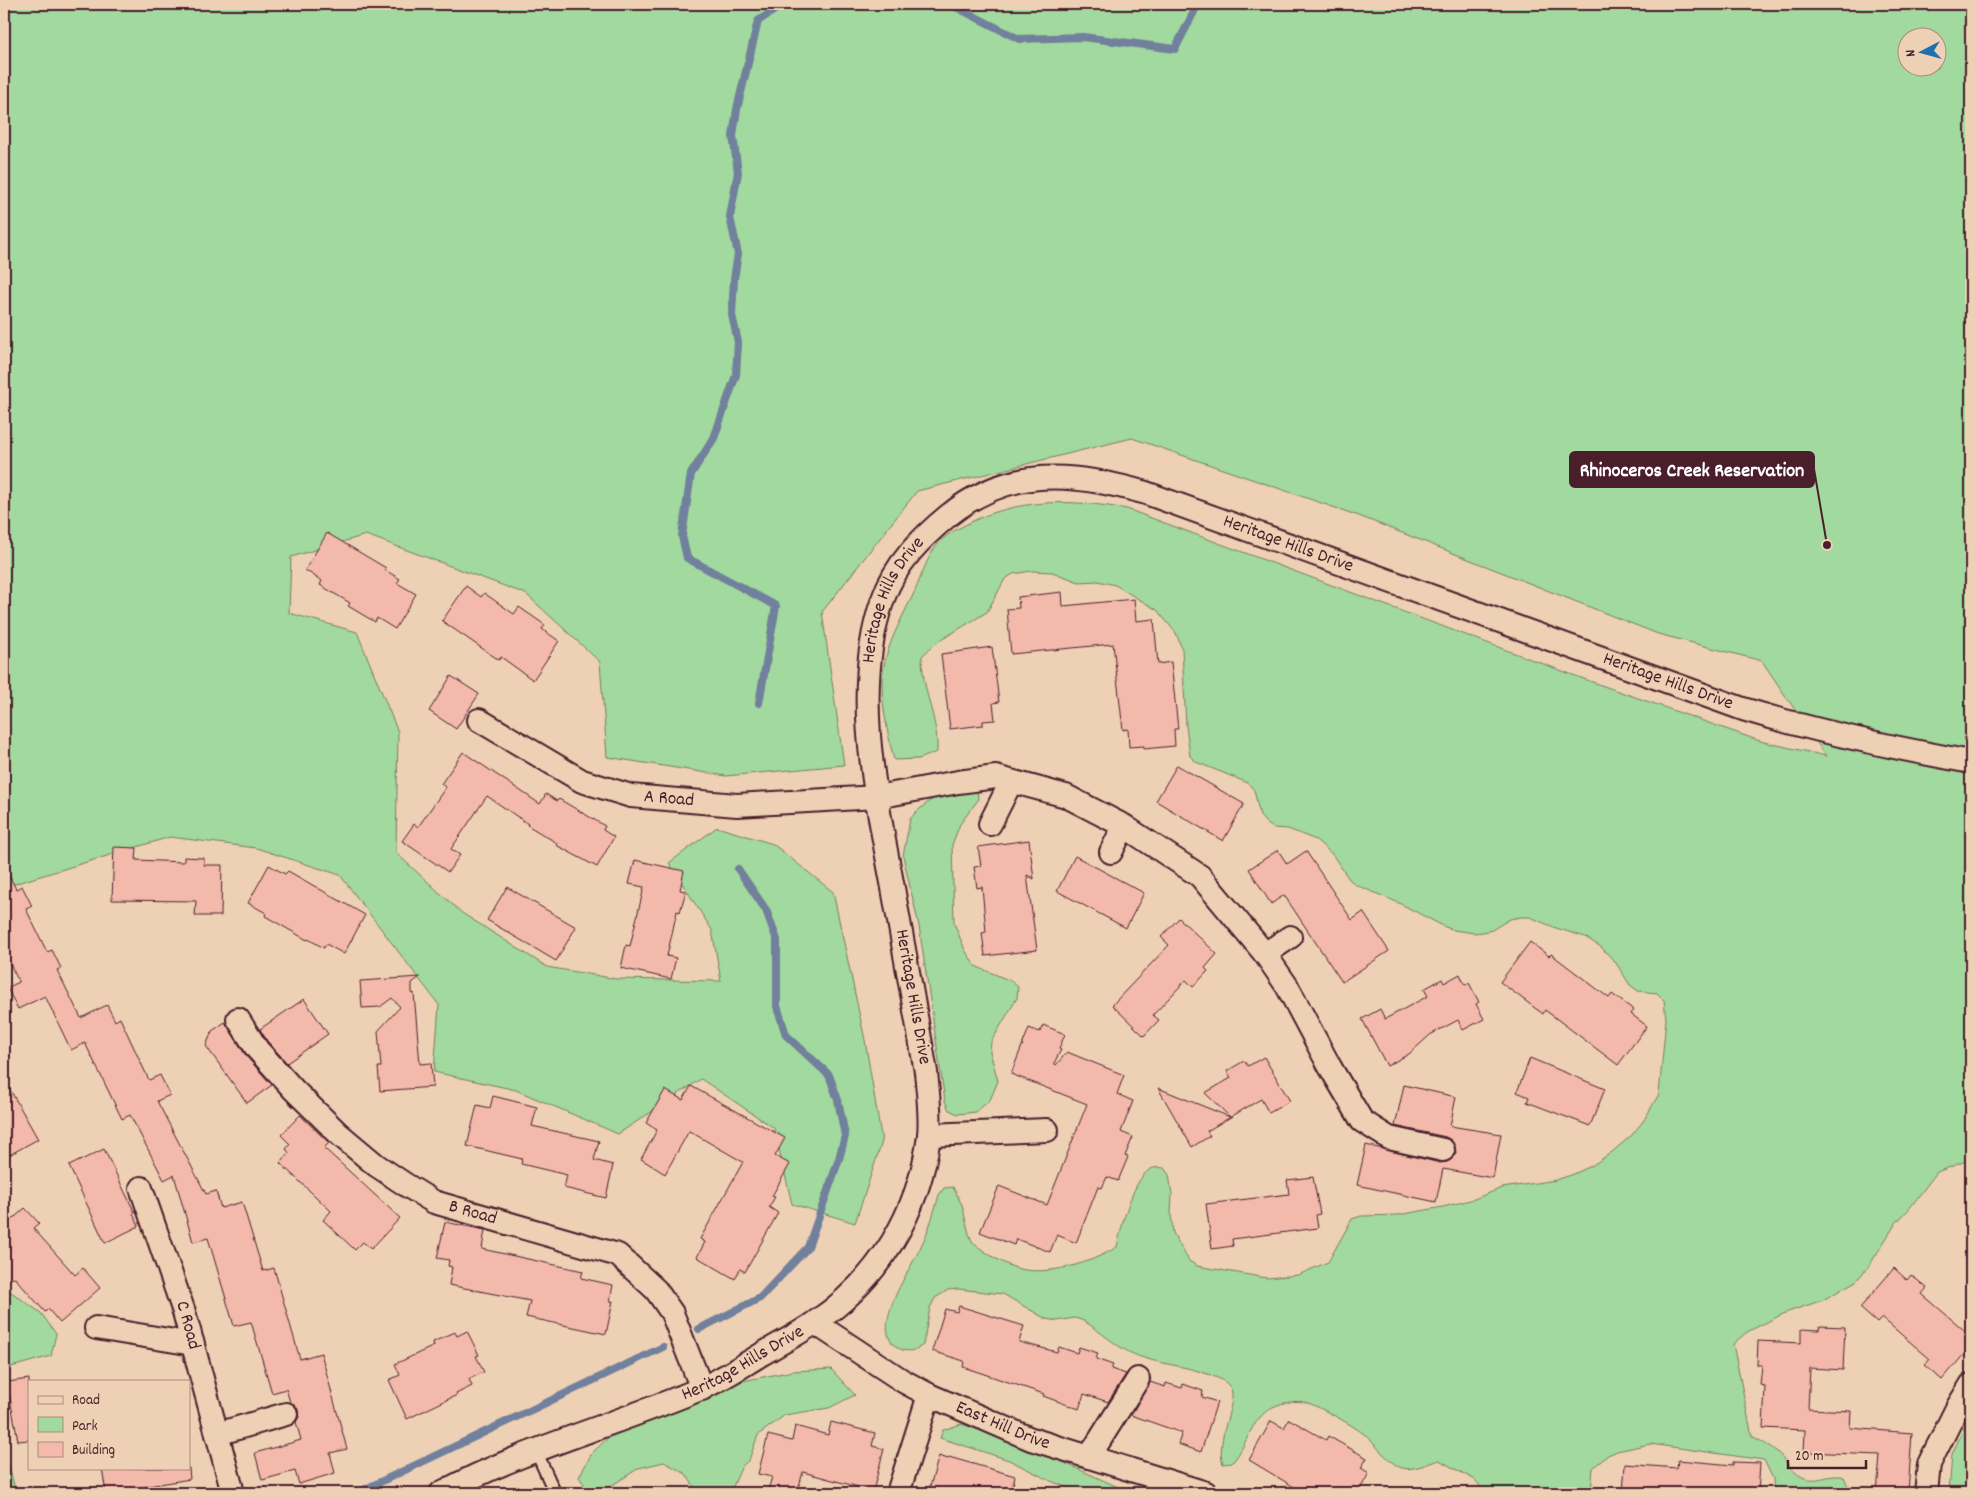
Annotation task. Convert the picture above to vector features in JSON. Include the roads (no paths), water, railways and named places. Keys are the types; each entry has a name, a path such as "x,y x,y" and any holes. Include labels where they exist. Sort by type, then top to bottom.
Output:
{"street":[{"name":"Heritage Hills Drive","path":"441,1493 536,1451 702,1389 815,1323 844,1300 872,1273 894,1242 912,1202 922,1170 929,1135 929,1103 926,1072 877,797 869,726 868,681 872,638 883,598 902,562 928,532 961,505 996,488 1034,478 1067,476 1108,482 1146,493 1743,709 1821,731 1971,762"},
{"name":"A Road","path":"479,720 582,782 630,796 737,805 877,797 958,782 996,778 1066,796 1124,826 1200,876 1265,954 1287,986 1330,1067 1356,1127 1389,1138 1443,1150"},
{"path":"990,824 1011,782"},
{"path":"1110,852 1124,826"},
{"path":"1265,954 1290,937"},
{"name":"B Road","path":"238,1019 257,1049 294,1090 339,1134 376,1165 406,1185 434,1202 618,1255 656,1290 672,1313 702,1389"},
{"path":"929,1135 1046,1130"},
{"name":"C Road","path":"141,1188 184,1312 233,1493"},
{"name":"East Hill Drive","path":"815,1323 903,1381 929,1395 1031,1439 1206,1493"},
{"path":"96,1328 193,1344"},
{"path":"1089,1457 1138,1380"},
{"path":"1926,1493 1929,1464 1957,1408 1971,1385"},
{"path":"898,1493 929,1395"},
{"path":"217,1434 286,1414"}],"lane":[{"path":"536,1451 555,1493"}],"waterway":[{"path":"759,703 776,606 687,558 682,536 691,474 714,438 736,375 738,342 732,315 734,279 738,254 730,217 738,172 733,136 737,109 758,21 784,4"},
{"path":"950,4 1019,39 1083,37 1175,49 1198,4"},
{"path":"699,1329 760,1298 808,1247 839,1159 845,1136 838,1100 829,1075 786,1035 777,1006 777,940 766,910 738,869"},
{"path":"357,1493 663,1347"}],"place":[{"name":"Rhinoceros Creek Reservation","path":"1827,545"}]}
